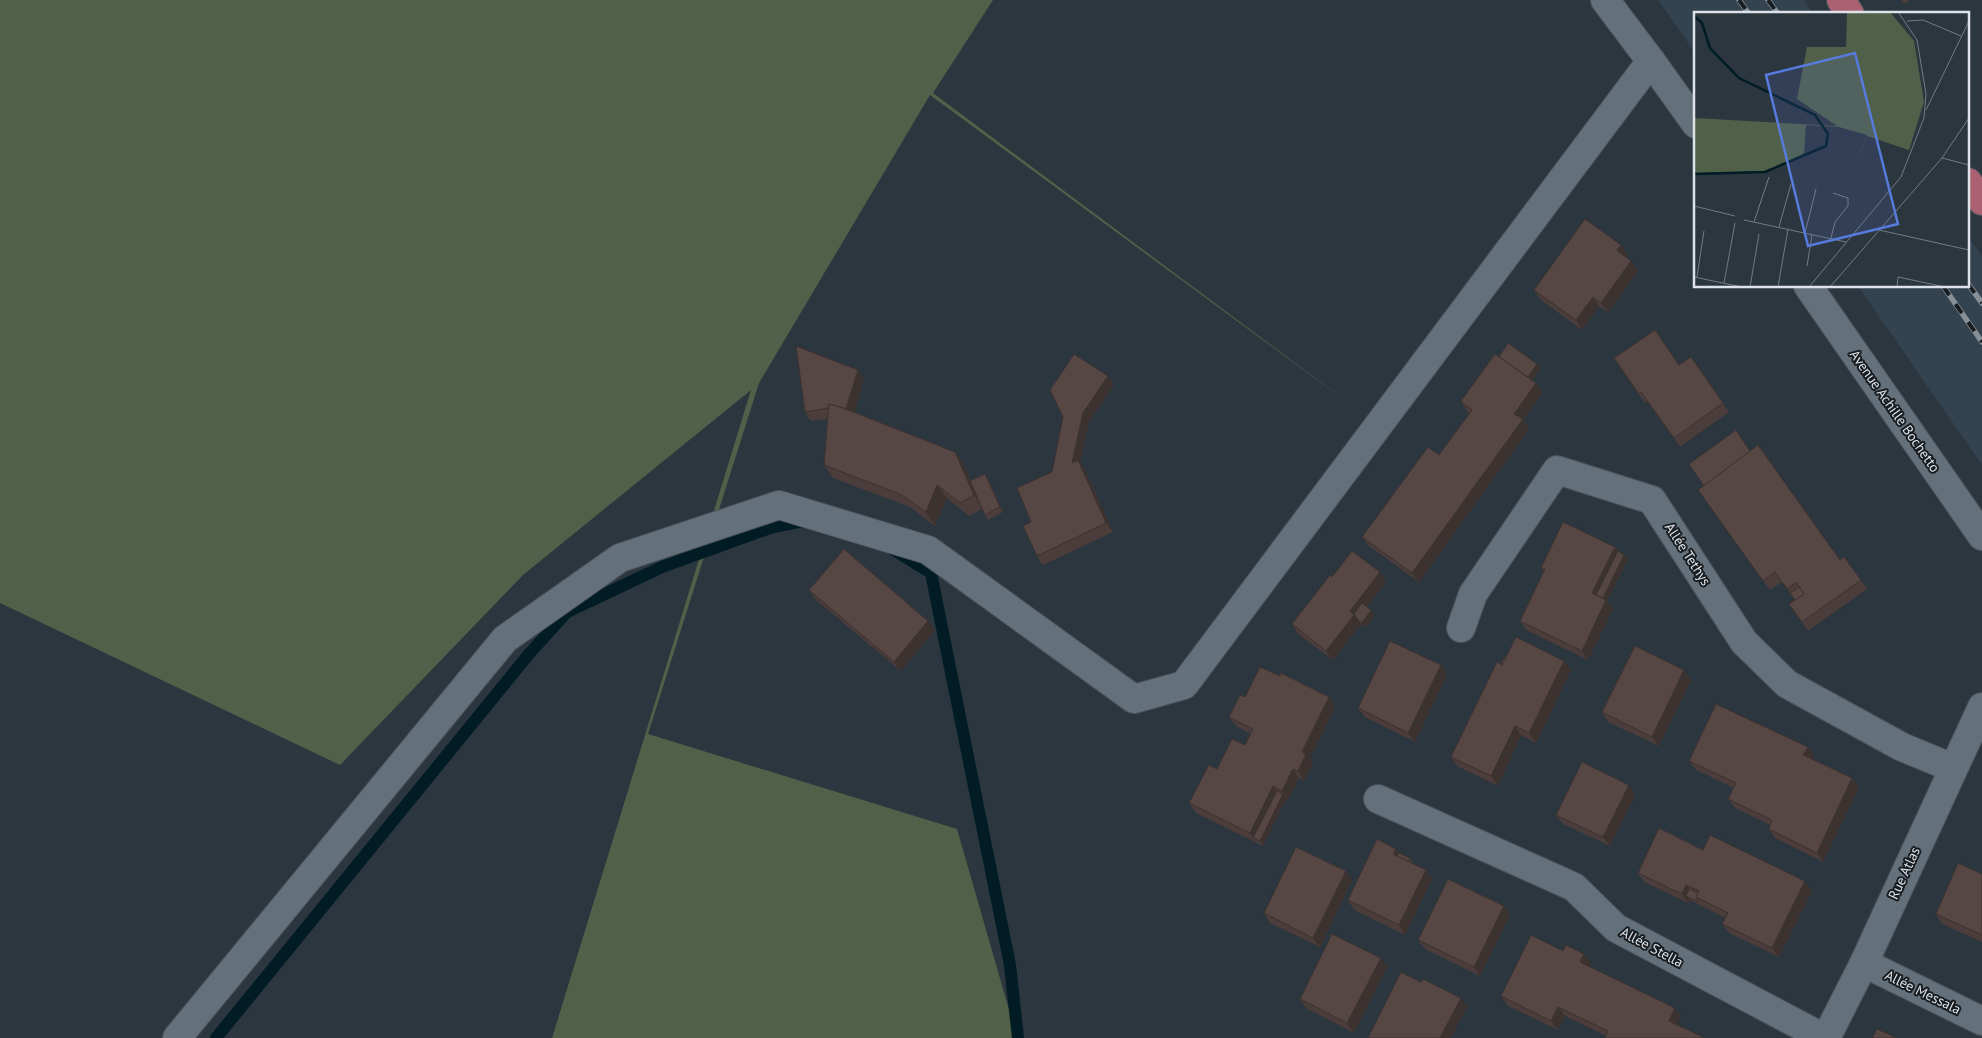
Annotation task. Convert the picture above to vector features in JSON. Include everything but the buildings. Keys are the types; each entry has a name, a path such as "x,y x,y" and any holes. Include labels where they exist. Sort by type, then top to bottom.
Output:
{"main road":[{"path":"1841,0 1849,12"},
{"path":"1970,185 1982,201"}],"street":[{"path":"1605,0 1694,121"},
{"path":"177,1038 505,639 620,558 778,505 928,550 1134,699 1184,686 1651,61"},
{"name":"Avenue Achille Bochetto","path":"1809,288 1982,536"},
{"name":"Allée Tethys","path":"1461,628 1473,594 1557,470 1652,500 1744,642 1787,684 1902,747 1953,768"},
{"name":"Rue Atlas","path":"1825,1038 1864,963 1982,707"},
{"name":"Allée Stella","path":"1378,798 1574,887 1616,928 1825,1038"},
{"name":"Allée Messala","path":"1864,963 1982,1021"}],"shaded area":[{"path":"1658,0 1804,0 1812,12 1694,12 1694,51"},
{"path":"1970,239 1982,256 1982,465 1859,288 1970,288"}],"green space":[{"path":"0,0 993,0 933,93 1358,410 930,95 759,383 648,734 957,829 1014,1027 1015,1038 552,1038 751,390 523,575 340,765 0,603"}],"waterway":[{"path":"216,1038 529,654 567,612 662,567 773,527 809,520"},
{"path":"892,549 931,573 1010,965 1018,1038"}],"railway":[{"path":"1739,0 1748,12"},
{"path":"1768,0 1777,12"},
{"path":"1970,287 1982,303"},
{"path":"1944,288 1982,342"}]}
